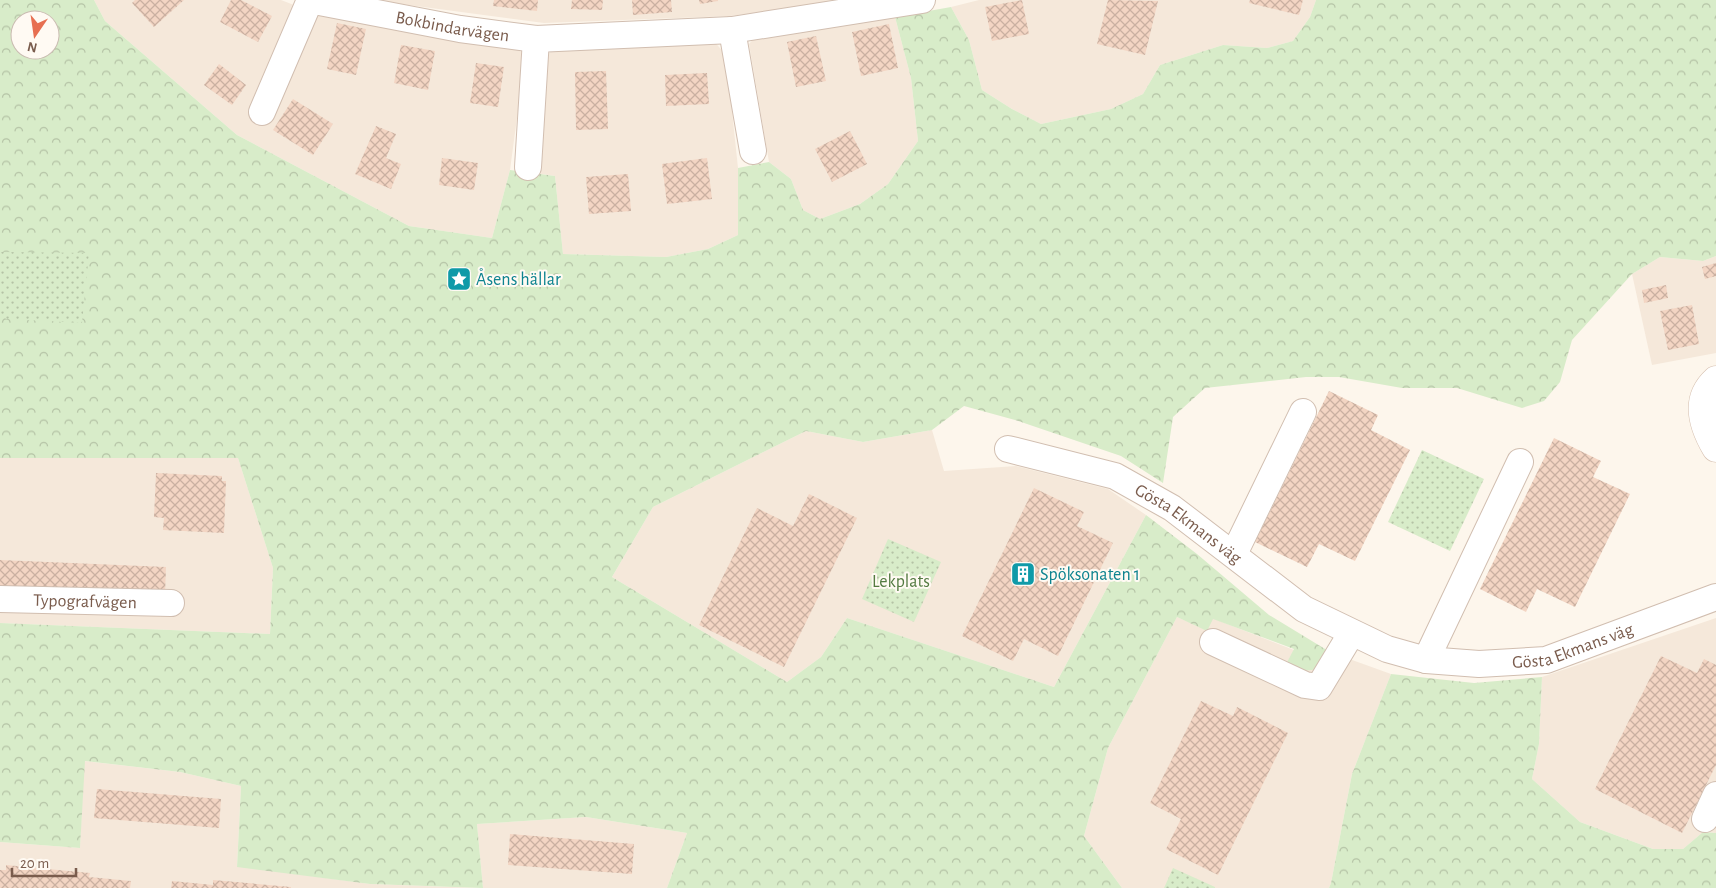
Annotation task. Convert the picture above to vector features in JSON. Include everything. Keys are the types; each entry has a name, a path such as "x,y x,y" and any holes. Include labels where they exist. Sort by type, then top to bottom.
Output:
{"street":[{"name":"Bokbindarvägen","path":"262,112 310,0 460,28 536,39 732,30 922,0"},
{"path":"732,30 753,151"},
{"path":"528,166 536,39"},
{"path":"1716,380 1706,395 1702,406 1703,421 1716,448"},
{"path":"1234,554 1303,412"},
{"name":"Gösta Ekmans väg","path":"1008,449 1114,476 1172,508 1304,609 1351,634 1387,649 1426,660 1479,664 1546,660 1715,599"},
{"path":"1426,660 1520,462"},
{"name":"Typografvägen","path":"0,599 171,603"},
{"path":"1213,642 1305,685 1319,687 1351,634"},
{"path":"1704,819 1716,795"}],"shaded area":[{"path":"94,0 281,0 294,5 460,42 519,49 525,58 510,170 492,238 409,226 237,135 105,21"},
{"path":"371,0 848,0 730,16 544,23"},
{"path":"979,0 1316,0 1310,17 1293,41 1267,48 1223,45 1160,65 1143,94 1111,109 1041,124 982,90 969,40 951,7"},
{"path":"895,17 911,78 918,141 888,184 860,204 820,219 803,210 791,179 769,162 749,44 760,32"},
{"path":"712,39 726,55 738,168 738,235 708,249 666,257 563,254 555,176 535,173 548,54 558,47"},
{"path":"1716,256 1716,353 1652,365 1632,274 1660,257 1703,261"},
{"path":"932,430 944,471 1016,466 1108,489 1146,515 1054,687 847,618 821,657 787,682 612,577 653,507 806,431 863,442"},
{"path":"0,458 238,458 273,568 270,634 0,623"},
{"path":"1177,617 1207,630 1212,618 1294,650 1286,664 1330,652 1391,674 1352,774 1329,888 1122,888 1084,836 1108,748"},
{"path":"1716,618 1716,833 1703,832 1683,849 1653,849 1580,822 1532,779 1539,744 1542,677"},
{"path":"84,761 180,772 241,786 237,866 370,884 479,888 0,888 0,842 80,848"},
{"path":"586,817 687,833 667,888 483,888 477,824"}],"green space":[{"path":"0,0 94,0 105,21 237,135 409,226 492,238 510,170 555,176 563,254 666,257 708,249 738,235 738,168 769,162 791,179 803,210 820,219 860,204 888,184 918,141 911,78 895,17 951,7 969,40 982,90 1041,124 1111,109 1143,94 1160,65 1223,45 1267,48 1293,41 1310,17 1316,0 1716,0 1716,256 1703,261 1660,257 1632,274 1572,340 1560,382 1544,401 1522,408 1457,388 1402,388 1339,377 1306,377 1205,388 1173,417 1163,483 1121,456 1015,420 964,406 932,430 863,442 806,431 653,507 612,577 787,682 821,657 847,618 1054,687 1146,515 1197,554 1269,615 1330,652 1321,669 1302,671 1286,664 1294,649 1213,619 1207,631 1177,617 1108,748 1084,836 1122,888 667,888 687,833 586,817 477,824 483,888 370,884 237,867 241,786 180,772 85,761 80,848 0,842 0,623 270,634 273,568 238,458 0,458"},
{"path":"0,252 89,253 82,323 7,319 0,316"},
{"path":"1422,450 1484,479 1450,551 1388,522"},
{"name":"Lekplats","path":"888,539 941,562 914,622 862,599"},
{"path":"1391,674 1474,683 1542,677 1539,744 1532,779 1580,822 1653,849 1683,849 1703,832 1716,833 1716,888 1329,888 1352,774"},
{"path":"1173,868 1215,887 1215,888 1164,888"}],"building":[{"path":"135,0 184,0 154,27 132,3"},
{"path":"231,0 241,0 272,16 258,42 220,22"},
{"path":"494,0 538,0 537,11 493,6"},
{"path":"572,0 603,0 602,10 571,9"},
{"path":"632,0 671,0 672,12 633,15"},
{"path":"699,0 718,0 718,1 700,4"},
{"path":"1022,0 1029,34 992,41 985,7"},
{"path":"1108,0 1158,1 1145,55 1097,44"},
{"path":"1250,0 1303,0 1299,15 1249,3"},
{"path":"337,23 366,29 356,75 327,69"},
{"path":"889,24 898,68 861,76 852,32"},
{"path":"816,36 826,81 796,87 787,42"},
{"path":"401,45 435,51 428,90 394,83"},
{"path":"476,63 504,67 498,107 470,103"},
{"path":"219,64 246,85 232,105 204,85"},
{"path":"606,71 608,129 576,130 575,72"},
{"path":"707,73 709,104 666,106 665,75"},
{"path":"293,99 333,124 313,155 273,130"},
{"path":"376,126 396,134 386,158 401,164 391,189 355,174"},
{"path":"850,131 867,164 832,182 815,149"},
{"path":"442,158 478,163 474,190 439,185"},
{"path":"707,158 712,199 667,204 662,164"},
{"path":"628,174 631,211 589,214 586,177"},
{"path":"1716,263 1716,276 1705,279 1702,267"},
{"path":"1666,285 1668,298 1644,303 1642,290"},
{"path":"1692,305 1699,344 1668,350 1660,311"},
{"path":"1329,391 1378,415 1371,430 1410,450 1355,561 1319,544 1307,567 1255,542"},
{"path":"1554,438 1601,461 1593,477 1630,494 1575,607 1537,589 1526,612 1480,589"},
{"path":"156,473 222,476 222,481 226,481 224,533 163,530 164,518 154,517"},
{"name":"Spöksonaten 1","path":"1034,488 1084,512 1077,526 1113,543 1058,656 1024,639 1013,661 962,636"},
{"path":"809,494 857,518 784,667 699,625 757,508 793,526"},
{"path":"0,560 166,567 165,594 0,588"},
{"path":"1661,656 1697,673 1704,659 1716,665 1716,765 1682,833 1595,789"},
{"path":"1201,701 1233,716 1237,707 1288,733 1218,875 1166,849 1181,819 1150,803"},
{"path":"97,789 221,799 219,828 94,818"},
{"path":"510,834 634,844 632,874 508,865"},
{"path":"6,865 90,873 89,877 131,881 130,888 0,888 0,870 6,870"},
{"path":"213,880 291,888 171,888 172,881 213,885"}],"place":[{"name":"Åsens hällar","path":"459,279"},
{"name":"Spöksonaten 1","path":"1023,574"}]}
